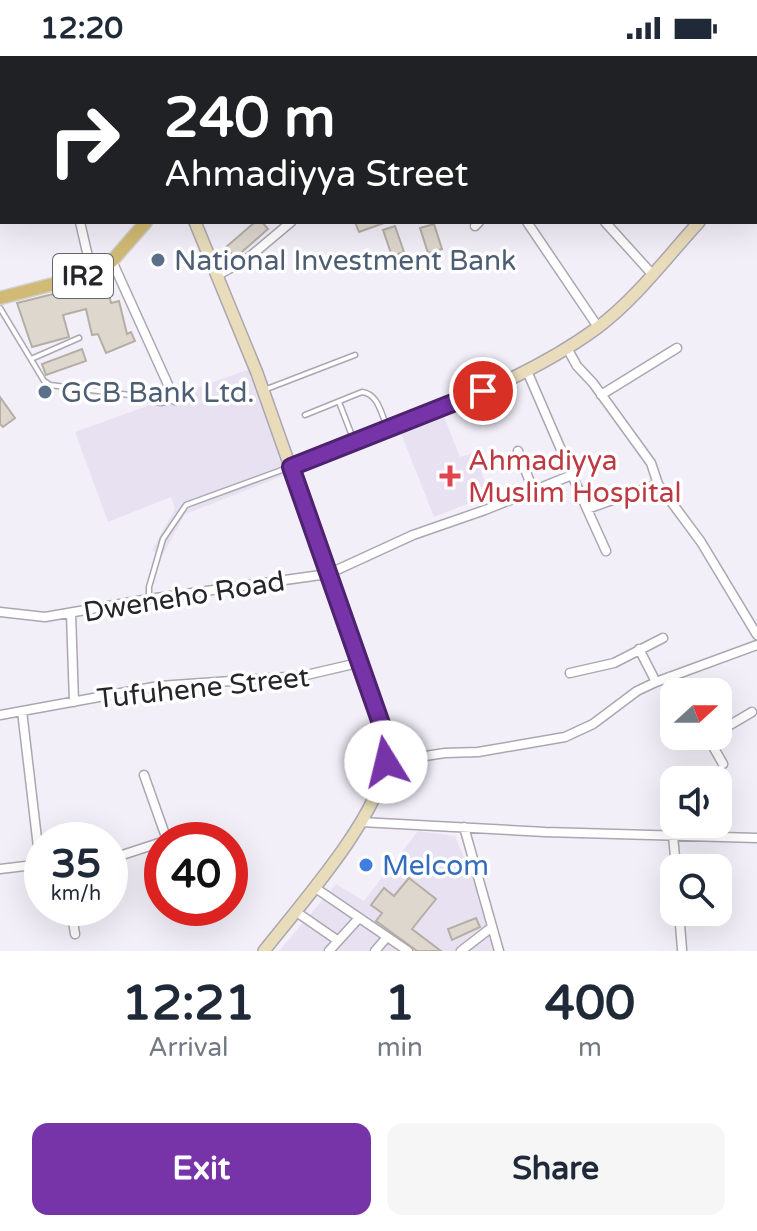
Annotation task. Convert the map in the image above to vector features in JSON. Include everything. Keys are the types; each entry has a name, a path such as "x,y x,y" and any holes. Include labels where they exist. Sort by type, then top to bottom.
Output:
{"main road":[{"name":"IR2","path":"0,298 92,274 112,261 144,224"}],"street":[{"path":"80,224 92,274"},
{"path":"196,224 291,467 384,732 386,762 378,793 361,822 264,951"},
{"path":"218,275 247,259 289,224"},
{"path":"528,224 598,327"},
{"path":"607,224 652,274"},
{"path":"291,467 527,371 567,348 614,314 697,224"},
{"path":"112,261 175,400"},
{"path":"567,348 651,463 658,484 701,542 757,635"},
{"path":"601,395 677,348"},
{"path":"527,371 606,551"},
{"path":"518,451 533,490"},
{"name":"Dweneho Road","path":"0,612 45,617 71,614 149,599 328,574 413,535 572,475"},
{"path":"587,509 658,484"},
{"path":"71,614 74,702"},
{"path":"570,673 614,663 663,638"},
{"path":"386,762 445,753 478,752 565,737 585,728 637,691 757,645"},
{"path":"639,649 656,682"},
{"name":"Tufuhene Street","path":"0,715 159,686 302,676 358,663"},
{"path":"22,711 36,822"},
{"path":"732,724 752,712"},
{"path":"716,750 723,764"},
{"path":"144,775 159,822"},
{"path":"361,822 660,835"},
{"path":"464,827 499,951"},
{"path":"732,837 757,838"},
{"path":"0,869 24,866"},
{"path":"314,887 408,951"},
{"path":"295,911 337,940"},
{"path":"329,951 359,918"},
{"path":"74,926 75,934"},
{"path":"680,926 682,949"},
{"path":"461,951 492,927"},
{"path":"375,951 387,937"}],"lane":[{"path":"0,308 44,381 50,385 130,395 161,403 175,400"},
{"path":"31,359 79,338"},
{"path":"262,390 355,355"},
{"path":"305,415 369,392 388,429"},
{"path":"339,402 354,442"},
{"path":"149,599 149,587 163,539 183,508 193,501 291,467"}],"shaded area":[{"path":"258,366 296,471 185,514 162,556 152,550 175,509 171,497 108,522 75,432"},
{"name":"Ahmadiyya Muslim Hospital","path":"443,414 460,457 474,453 490,495 434,517 400,431"},
{"path":"418,831 455,836 487,912 495,951 279,951 336,884 364,901"}],"building":[{"path":"253,224 264,224 268,229 235,258 226,247"},
{"path":"356,224 381,224 359,232"},
{"path":"434,224 442,249 428,253 420,228"},
{"path":"395,226 404,252 392,256 383,230"},
{"path":"106,281 111,303 119,301 127,334 131,332 135,341 106,353 98,334 92,335 86,309 63,315 69,337 32,347 17,303"},
{"path":"82,349 86,361 46,375 42,364"},
{"path":"0,397 15,418 3,427 0,424"},
{"path":"409,878 436,899 412,929 441,951 417,951 376,921 382,913 371,905 384,888 394,896"},
{"path":"476,918 480,927 452,940 448,929"}],"place":[{"name":"National Investment Bank","path":"158,260"},
{"name":"GCB Bank Ltd.","path":"45,392"},
{"name":"Ahmadiyya Muslim Hospital","path":"450,476"},
{"name":"Melcom","path":"366,865"}],"route":[{"path":"386,762 384,732 291,467 483,391"}]}
